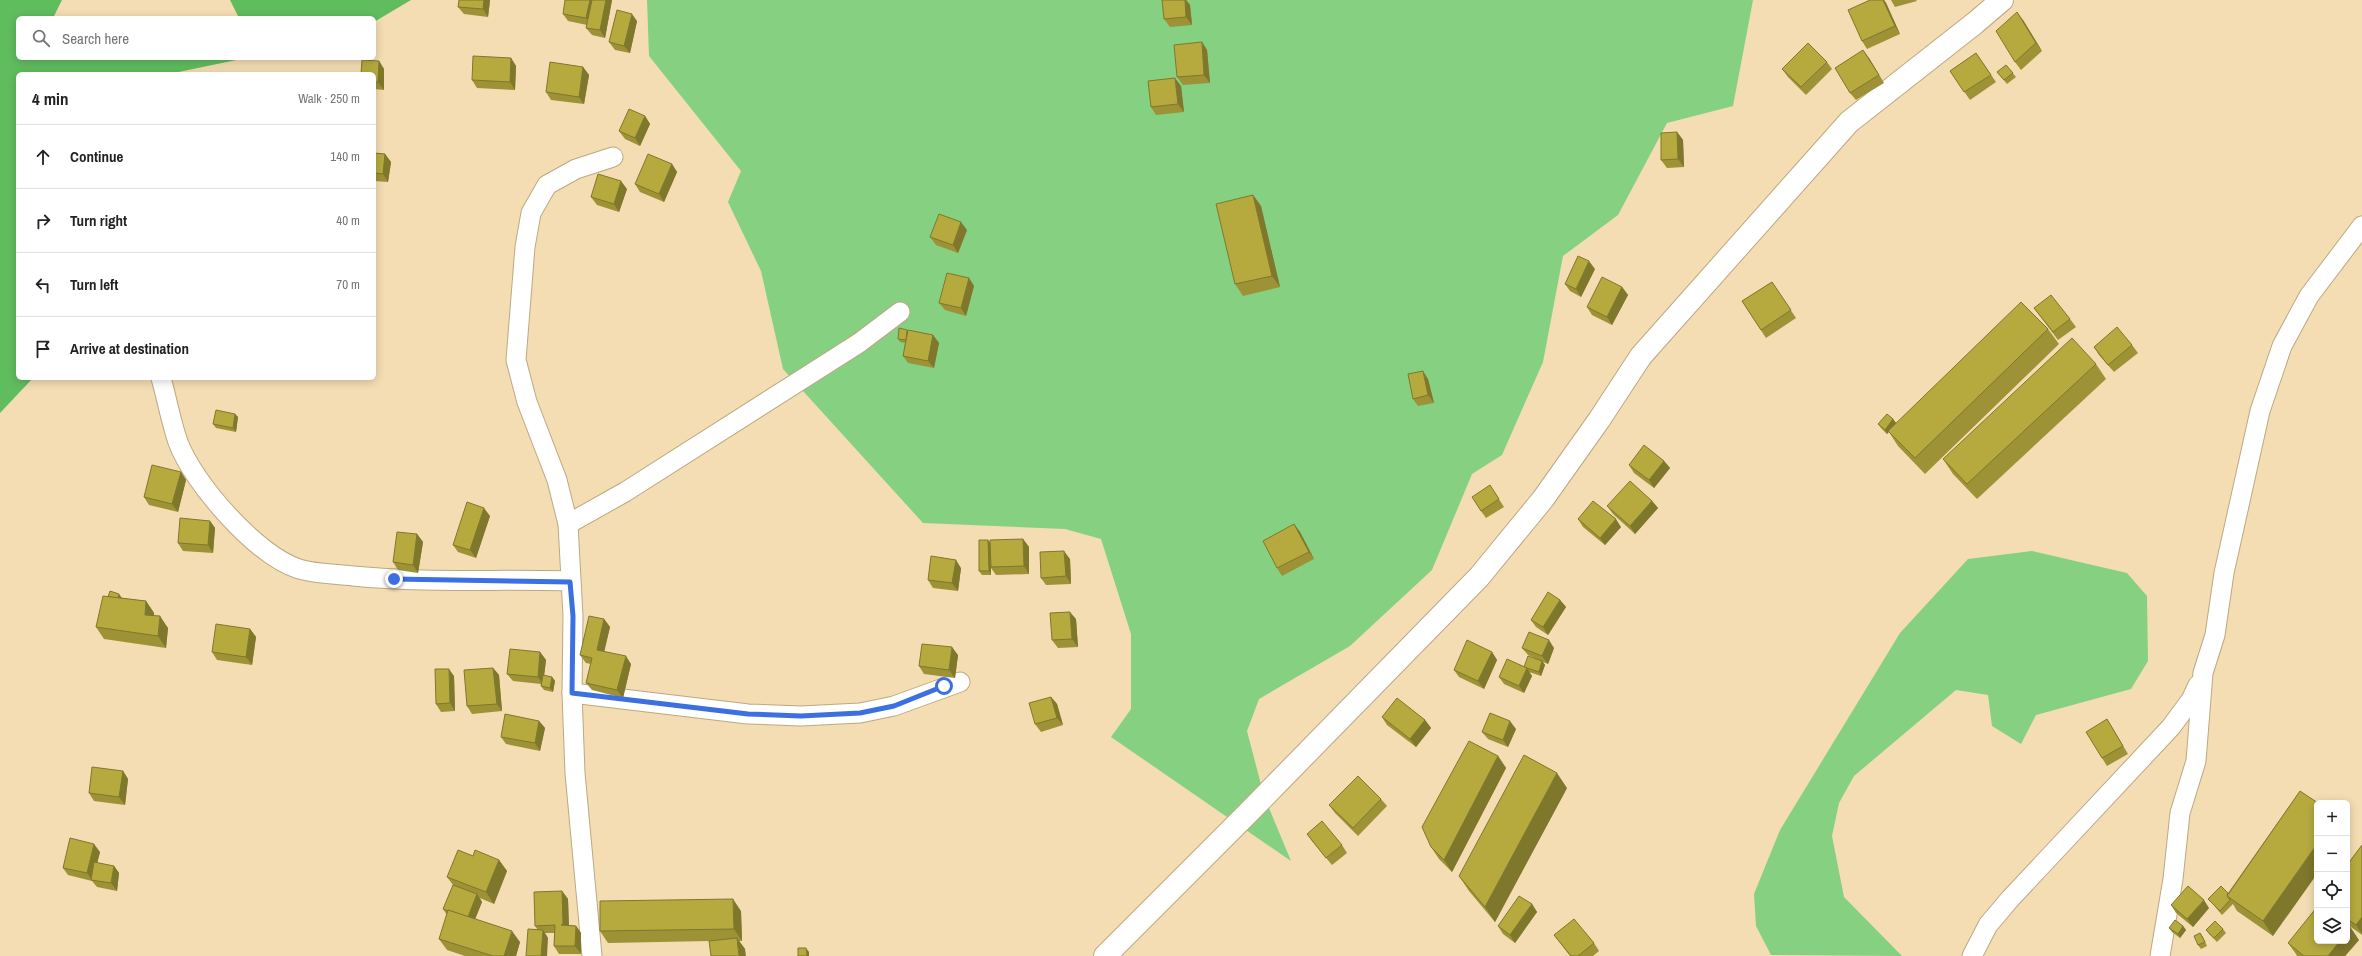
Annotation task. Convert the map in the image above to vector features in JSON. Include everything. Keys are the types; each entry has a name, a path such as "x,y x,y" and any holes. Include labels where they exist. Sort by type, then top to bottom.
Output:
{"street":[{"path":"1104,956 1247,814 1479,577 1542,499 1599,420 1641,356 1849,122 2002,0"},
{"path":"592,956 575,773 572,693 573,616 568,524 557,480 526,402 516,360 525,247 531,213 547,185 576,169 613,157"},
{"path":"1972,956 1988,925 2010,899 2172,727 2191,700 2203,673 2215,635 2224,573 2260,411 2282,346 2309,296 2362,226"},
{"path":"568,524 625,492 732,422 859,343 900,312"},
{"path":"162,380 178,443 197,478 215,502 254,539 277,558 299,569 380,579 570,582"},
{"path":"2160,956 2173,879 2180,813 2196,761 2199,707 2203,673"},
{"path":"572,693 748,714 801,716 860,713 894,706 960,682"}],"green space":[{"path":"0,0 62,0 54,16 16,16 16,60 236,60 179,72 16,72 16,380 31,380 0,413"},
{"path":"230,0 411,0 376,21 376,16 238,16"},
{"path":"647,0 1753,0 1733,106 1667,123 1618,215 1563,256 1543,362 1502,455 1472,474 1432,570 1350,646 1259,699 1247,731 1264,796 1291,861 1111,737 1131,709 1131,634 1101,539 1065,529 923,523 783,369 761,271 728,202 741,171 649,56"},
{"path":"2032,551 2127,573 2147,596 2148,661 2131,689 2036,715 2021,744 1992,726 1988,695 1956,690 1854,776 1839,803 1832,836 1844,897 1902,956 1771,955 1756,926 1754,894 1780,830 1900,633 1968,559"}],"building":[{"path":"459,0 484,0 483,9 458,7"},
{"path":"565,0 590,0 586,18 563,14"},
{"path":"592,0 606,0 600,30 586,28"},
{"path":"1162,0 1185,0 1186,17 1164,19"},
{"path":"1870,0 1883,0 1895,26 1862,41 1848,10"},
{"path":"617,10 632,14 624,46 609,42"},
{"path":"2017,12 2036,43 2015,62 1996,31"},
{"path":"1202,42 1204,75 1177,77 1174,45"},
{"path":"1808,43 1827,62 1801,87 1782,69"},
{"path":"1863,50 1879,75 1850,93 1835,68"},
{"path":"1976,53 1991,75 1964,92 1950,71"},
{"path":"473,56 511,58 510,82 472,80"},
{"path":"362,60 379,61 378,82 376,82 376,72 361,72"},
{"path":"550,62 583,67 579,97 546,92"},
{"path":"2006,65 2013,73 2004,80 1997,72"},
{"path":"1175,78 1178,104 1151,107 1148,81"},
{"path":"629,109 645,116 635,138 619,131"},
{"path":"1677,132 1678,159 1661,160 1661,133"},
{"path":"376,153 385,154 383,174 376,173"},
{"path":"648,154 672,164 659,194 635,184"},
{"path":"598,174 621,181 614,204 591,197"},
{"path":"1253,195 1272,276 1235,284 1216,204"},
{"path":"939,214 961,222 953,245 930,237"},
{"path":"1578,256 1589,261 1576,289 1565,284"},
{"path":"947,273 969,278 961,308 939,303"},
{"path":"1602,277 1622,287 1607,317 1587,307"},
{"path":"1772,282 1791,310 1761,330 1742,301"},
{"path":"2051,295 2070,319 2053,332 2034,308"},
{"path":"2021,302 2048,329 1915,458 1888,431"},
{"path":"2117,327 2132,345 2108,365 2094,347"},
{"path":"899,328 907,330 906,340 898,339"},
{"path":"908,330 933,335 928,361 903,356"},
{"path":"2072,338 2096,364 1967,484 1943,459"},
{"path":"1423,371 1428,395 1413,399 1408,374"},
{"path":"216,410 235,414 233,428 213,424"},
{"path":"1887,414 1893,419 1885,430 1878,424"},
{"path":"1644,445 1664,461 1649,480 1629,465"},
{"path":"152,465 181,472 172,504 144,497"},
{"path":"1630,481 1652,501 1630,526 1607,506"},
{"path":"1490,485 1499,499 1481,511 1472,497"},
{"path":"1593,501 1616,519 1600,538 1578,519"},
{"path":"467,502 484,508 470,550 453,545"},
{"path":"180,518 210,521 208,545 178,543"},
{"path":"1294,524 1309,552 1277,568 1263,541"},
{"path":"397,532 417,534 413,565 393,562"},
{"path":"1023,539 1024,566 991,567 990,540"},
{"path":"979,540 988,540 989,571 979,571"},
{"path":"1064,551 1066,576 1041,578 1040,552"},
{"path":"931,556 956,560 952,583 928,580"},
{"path":"110,591 119,594 118,598 108,597"},
{"path":"1548,592 1560,600 1543,627 1531,620"},
{"path":"103,596 146,601 145,615 160,616 158,636 96,627"},
{"path":"1070,612 1072,639 1052,640 1050,613"},
{"path":"589,616 604,619 597,650 626,656 617,690 586,683 592,658 580,655"},
{"path":"216,624 250,629 246,657 212,652"},
{"path":"1529,632 1549,640 1542,656 1522,648"},
{"path":"1467,640 1492,652 1478,681 1454,670"},
{"path":"922,644 952,647 949,670 919,666"},
{"path":"510,649 540,652 538,677 507,674"},
{"path":"1528,656 1542,661 1539,672 1524,667"},
{"path":"1507,659 1527,668 1519,686 1499,677"},
{"path":"493,668 497,704 467,706 464,670"},
{"path":"435,669 449,669 450,703 436,704"},
{"path":"543,675 552,677 550,688 541,686"},
{"path":"1051,697 1057,718 1035,724 1029,703"},
{"path":"1397,698 1425,720 1410,739 1382,717"},
{"path":"1490,713 1510,721 1503,740 1482,732"},
{"path":"505,714 539,721 535,743 501,737"},
{"path":"2107,719 2123,746 2102,758 2086,732"},
{"path":"1469,741 1498,756 1444,860 1431,847 1422,827"},
{"path":"1524,755 1557,773 1485,907 1459,876"},
{"path":"92,767 123,771 119,797 89,793"},
{"path":"1358,776 1381,799 1353,828 1329,805"},
{"path":"2300,791 2314,800 2314,848 2263,921 2227,896"},
{"path":"1322,821 1342,845 1326,858 1307,834"},
{"path":"70,838 94,844 87,873 63,868"},
{"path":"2362,845 2362,917 2356,925 2350,921 2350,861"},
{"path":"458,850 473,856 475,850 499,860 486,892 447,877"},
{"path":"94,862 114,866 111,883 91,880"},
{"path":"453,885 477,894 468,917 443,909"},
{"path":"2188,886 2204,900 2187,919 2171,905"},
{"path":"2221,886 2228,893 2227,896 2230,900 2220,911 2208,899"},
{"path":"562,891 563,924 561,925 576,926 575,946 554,946 555,925 535,926 534,892"},
{"path":"1519,896 1532,904 1510,935 1498,926"},
{"path":"733,899 734,929 600,931 600,901"},
{"path":"448,910 512,931 504,956 493,956 439,939"},
{"path":"2314,911 2314,944 2338,944 2328,956 2304,956 2288,943"},
{"path":"1574,919 1594,943 1578,956 1571,956 1554,935"},
{"path":"2175,920 2183,926 2178,934 2169,928"},
{"path":"2215,921 2223,929 2214,938 2206,930"},
{"path":"528,929 543,930 541,956 526,956"},
{"path":"2200,933 2205,942 2198,945 2194,936"},
{"path":"737,938 739,956 711,956 709,941"},
{"path":"798,948 806,948 807,956 798,956"}],"route":[{"path":"394,579 424,581 509,579 570,582 573,616 572,693 748,714 801,716 860,713 894,706 944,686"}]}
